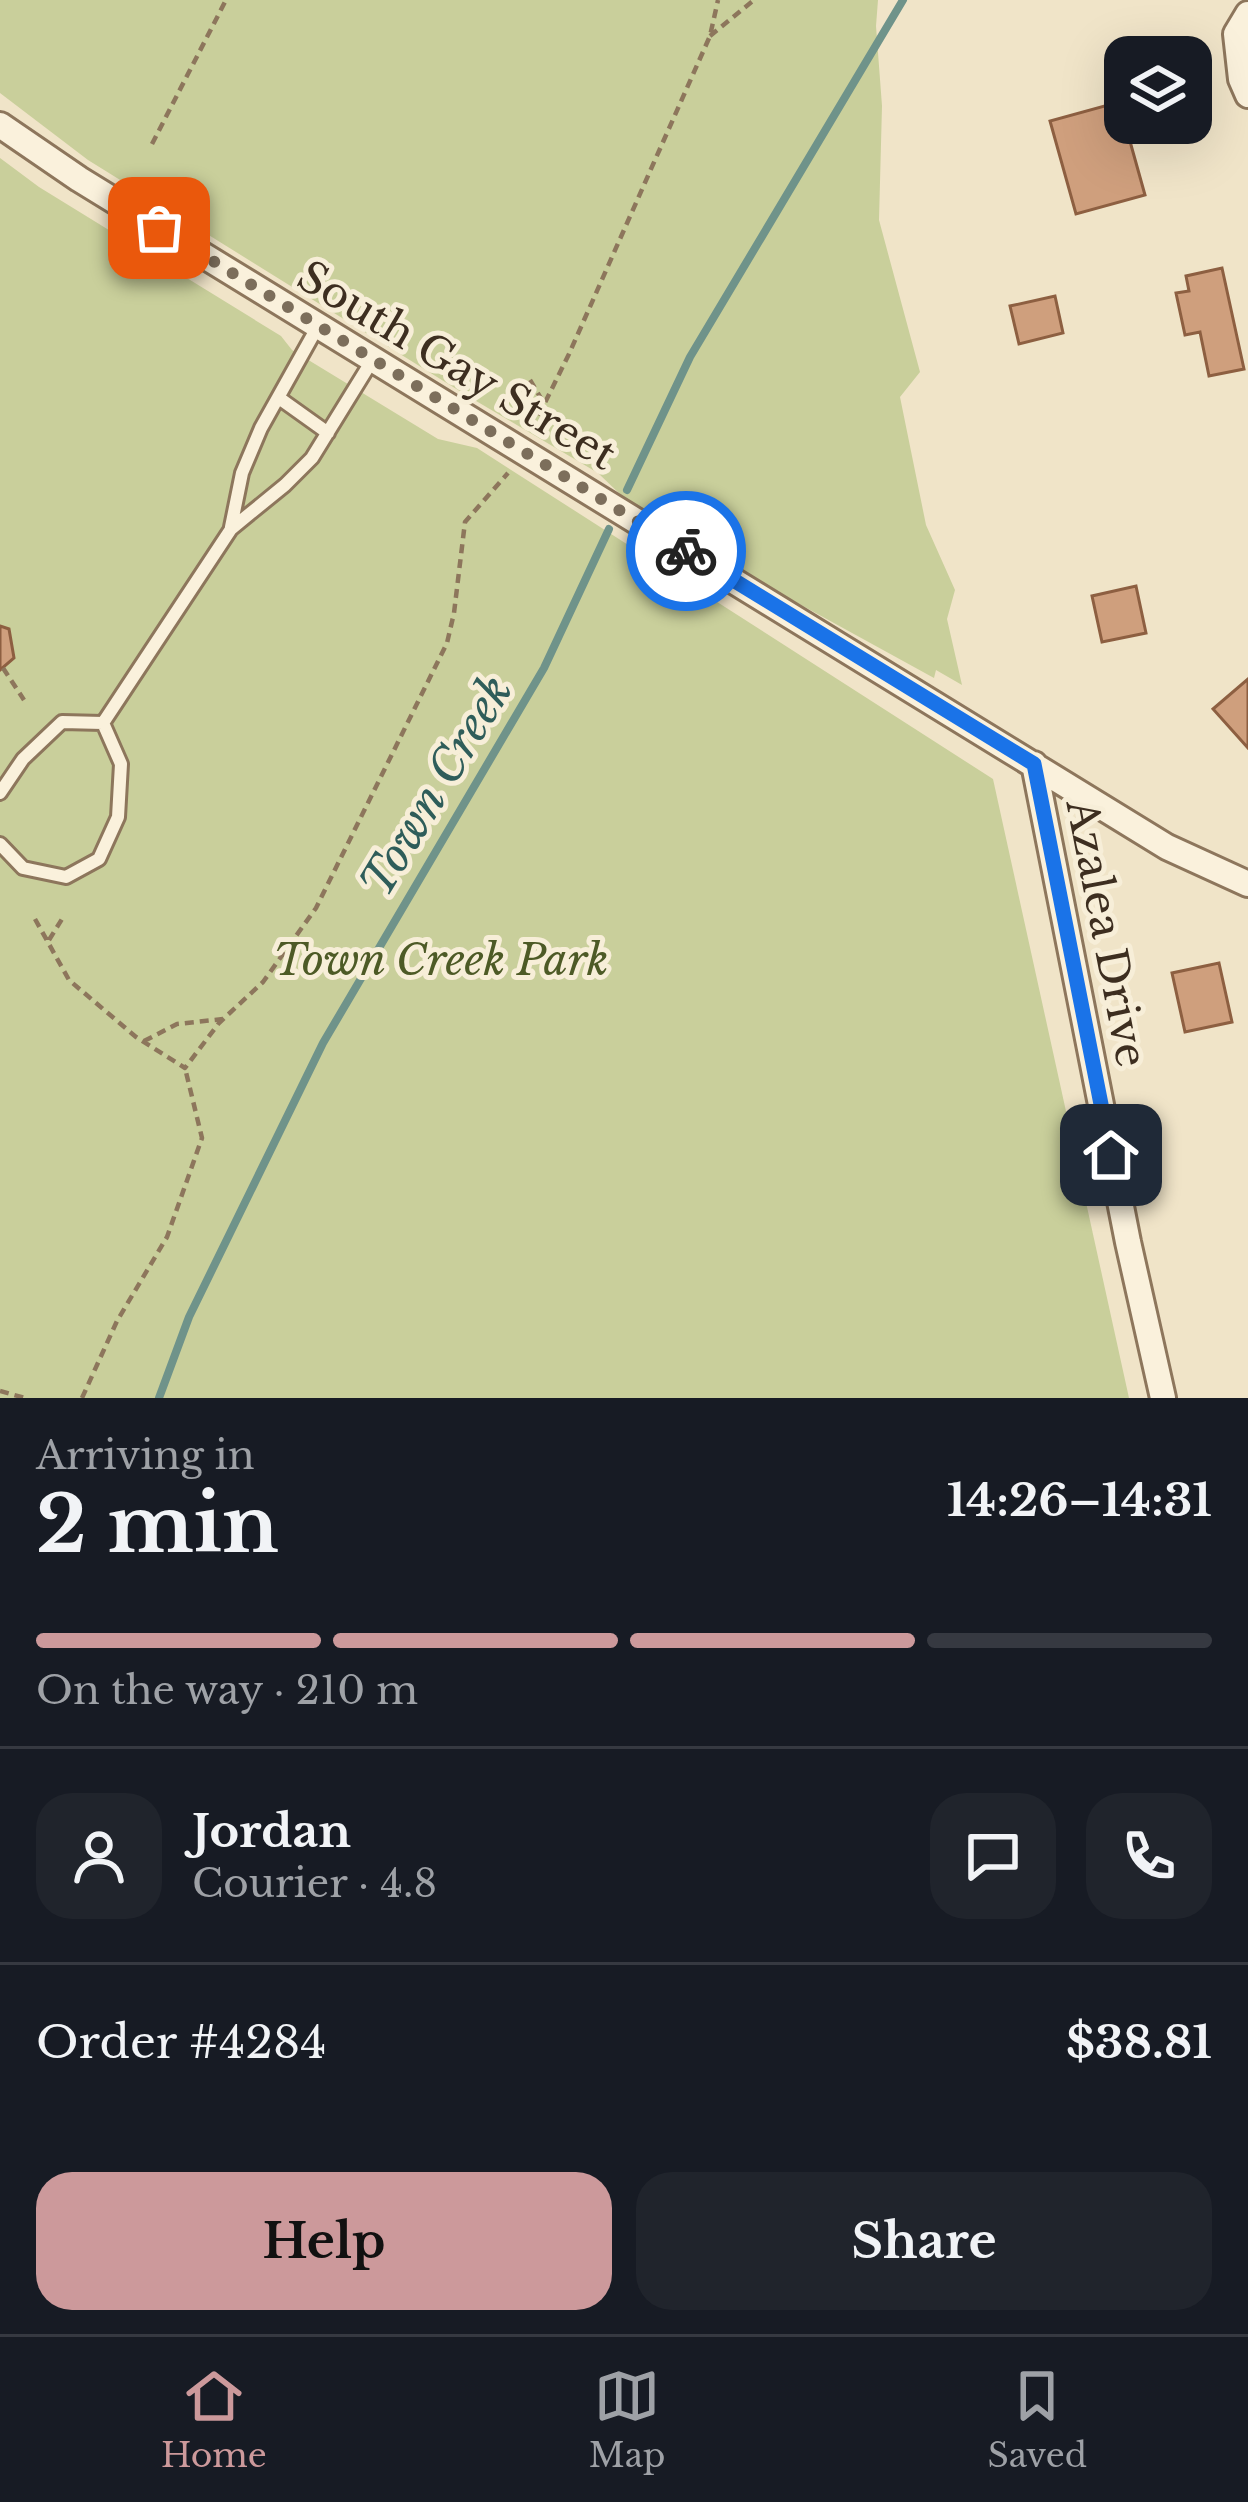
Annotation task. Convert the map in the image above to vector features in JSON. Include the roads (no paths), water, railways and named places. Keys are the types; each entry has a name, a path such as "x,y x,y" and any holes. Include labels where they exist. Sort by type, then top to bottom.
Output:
{"street":[{"path":"1248,14 1236,34 1241,79 1248,95"},
{"name":"South Gay Street","path":"0,124 79,179 1167,847 1248,884"},
{"name":"Azalea Drive","path":"1034,764 1163,1398"}],"lane":[{"path":"231,529 242,473 261,428 319,326"},
{"path":"103,723 231,529 312,458 373,359"},
{"path":"279,398 328,433"},
{"path":"0,793 22,759 62,722 103,723"},
{"path":"0,844 23,868 66,877 99,859 118,817 121,764 103,723"}],"waterway":[{"name":"Town Creek","path":"627,490 690,357 903,0"},
{"name":"Town Creek","path":"159,1398 189,1317 323,1043 544,668 609,529"}],"park label":[{"name":"Town Creek Park","path":"441,960"}]}
